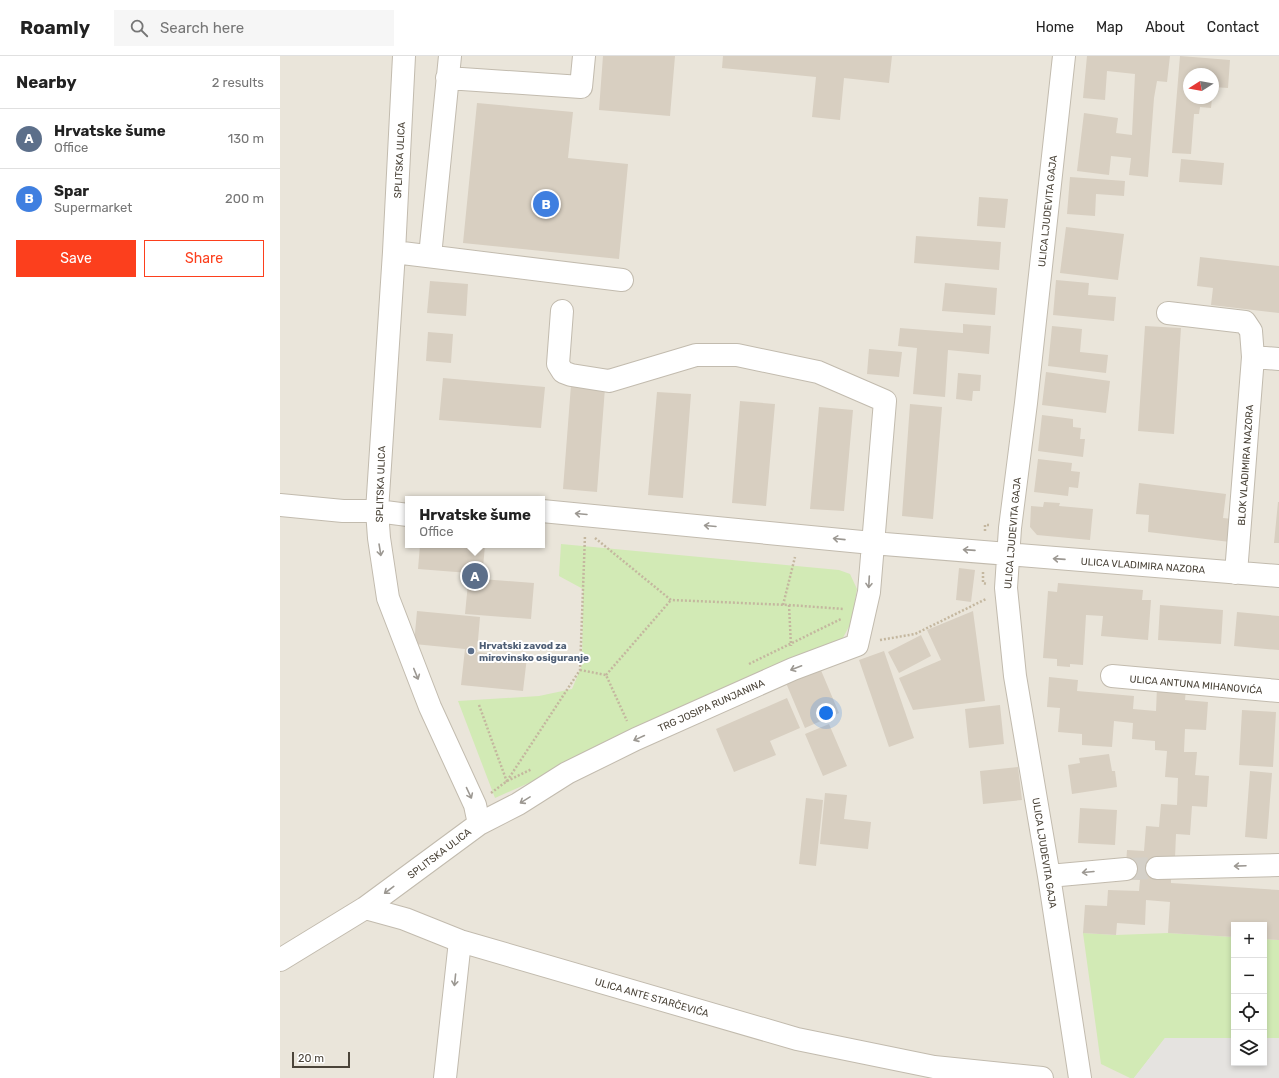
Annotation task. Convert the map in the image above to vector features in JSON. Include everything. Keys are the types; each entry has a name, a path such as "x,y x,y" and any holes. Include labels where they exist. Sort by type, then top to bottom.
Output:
{"street":[{"name":"SPLITSKA ULICA","path":"365,908 488,819 475,805 430,707 388,598 379,538 377,511 394,252 404,56"},
{"path":"430,256 450,56"},
{"path":"447,78 581,87 584,56"},
{"name":"ULICA LJUDEVITA GAJA","path":"1064,56 1008,554 1006,588 1015,676 1049,876 1080,1078"},
{"path":"394,252 622,280"},
{"path":"562,311 558,364 563,372 571,375 609,381 696,355 737,355 818,372 885,401 866,609 857,645"},
{"name":"BLOK VLADIMIRA NAZORA","path":"1168,313 1245,322 1251,331 1253,357 1236,572"},
{"path":"1253,357 1279,360"},
{"path":"280,505 343,511 377,511 405,515"},
{"path":"545,512 587,522 801,535 872,543 1008,554"},
{"name":"ULICA VLADIMIRA NAZORA","path":"1008,554 1279,576"},
{"name":"TRG JOSIPA RUNJANINA","path":"488,819 518,804 567,773 636,739 793,668 857,645"},
{"name":"ULICA ANTUNA MIHANOVIĆA","path":"1112,676 1279,691"},
{"path":"1157,868 1279,865"},
{"path":"1049,876 1126,868"},
{"path":"280,960 365,908"},
{"name":"ULICA ANTE STARČEVIĆA","path":"365,908 405,919 460,941 797,1039 934,1067 1042,1078"},
{"path":"444,1078 460,941"}],"path":[{"path":"488,819 495,798 580,670 587,522"},
{"path":"587,522 671,600 788,605 824,609 866,609"},
{"path":"783,605 801,535"},
{"path":"857,645 915,634 1006,588"},
{"path":"606,675 671,600"},
{"path":"788,605 793,668"},
{"path":"580,670 606,675"},
{"path":"606,675 636,739"},
{"path":"478,705 507,782 518,804"}],"shaded area":[{"path":"280,56 1279,56 1279,1078 280,1078"},
{"path":"1165,1038 1231,1038 1231,1066 1267,1066 1267,1038 1279,1038 1279,1078 1134,1078"}],"green space":[{"path":"561,544 839,570 850,574 857,589 851,623 839,645 495,798 458,701 539,696 572,689 582,665 583,589 559,576"},
{"path":"1083,933 1116,935 1168,933 1231,937 1231,1038 1165,1038 1134,1078 1130,1078 1101,1064"},
{"path":"1267,939 1279,940 1279,1038 1267,1038"}],"building":[{"path":"603,56 675,56 670,116 599,110"},
{"path":"723,56 892,56 889,83 844,78 840,120 812,117 816,77 722,68"},
{"path":"1087,56 1170,56 1167,82 1157,81 1154,98 1148,177 1129,175 1131,158 1111,156 1109,175 1077,171 1084,113 1118,118 1116,133 1132,135 1135,74 1107,71 1105,100 1083,98"},
{"path":"1180,56 1230,60 1228,88 1219,87 1219,68 1183,68 1183,104 1211,104 1211,108 1200,107 1199,114 1194,114 1191,154 1172,153"},
{"path":"477,103 573,112 568,158 628,164 619,259 463,243"},
{"path":"1181,159 1224,163 1222,185 1179,182"},
{"path":"1070,177 1125,181 1124,196 1096,194 1095,216 1067,214"},
{"path":"979,197 1008,199 1005,228 977,226"},
{"path":"1066,227 1124,234 1118,280 1060,273"},
{"path":"916,236 1001,242 999,270 914,263"},
{"path":"1200,257 1279,266 1279,313 1211,305 1213,288 1197,286"},
{"path":"1056,280 1089,283 1088,295 1116,297 1114,321 1053,315"},
{"path":"430,281 468,284 466,316 427,313"},
{"path":"945,283 997,288 995,315 942,311"},
{"path":"963,324 991,326 989,354 948,350 945,397 913,394 917,348 898,346 900,328 963,333"},
{"path":"1052,326 1082,329 1080,352 1108,355 1106,373 1048,366"},
{"path":"1145,326 1181,328 1174,434 1138,431"},
{"path":"428,332 453,334 451,363 426,361"},
{"path":"869,349 902,352 899,377 867,374"},
{"path":"1046,372 1110,381 1106,413 1042,405"},
{"path":"958,373 981,375 980,391 973,391 972,401 956,399"},
{"path":"443,378 545,387 541,428 439,420"},
{"path":"571,385 605,388 597,492 563,489"},
{"path":"657,392 691,394 683,498 648,495"},
{"path":"740,401 775,404 766,506 732,503"},
{"path":"910,404 942,407 933,519 902,516"},
{"path":"819,407 853,410 844,511 810,509"},
{"path":"1042,415 1073,419 1073,427 1081,428 1080,439 1085,439 1083,457 1038,451"},
{"path":"1038,459 1072,463 1071,471 1080,472 1078,488 1069,487 1068,496 1034,492"},
{"path":"1139,483 1226,494 1223,518 1233,519 1230,542 1148,532 1149,515 1136,514"},
{"path":"1044,502 1060,503 1059,506 1093,509 1090,540 1037,535 1030,527 1031,506 1043,507"},
{"path":"1278,502 1279,543 1274,543"},
{"path":"420,548 485,548 482,579 534,583 531,619 465,614 469,573 418,569"},
{"path":"959,568 975,570 971,602 956,600"},
{"path":"1058,583 1143,590 1142,600 1151,600 1148,640 1101,636 1103,616 1086,615 1083,665 1070,664 1070,667 1057,666 1057,659 1043,658 1048,591 1057,592"},
{"path":"1160,605 1223,610 1221,644 1158,640"},
{"name":"Hrvatski zavod za mirovinsko osiguranje","path":"417,611 480,617 477,652 527,657 523,691 461,685 465,649 414,644"},
{"path":"973,611 985,701 913,710 899,678 941,660 927,630"},
{"path":"1237,612 1279,616 1279,650 1234,646"},
{"path":"921,635 931,656 899,673 888,652"},
{"path":"884,651 914,738 889,747 859,660"},
{"path":"820,668 839,713 805,728 786,683"},
{"path":"1049,677 1078,680 1077,691 1134,696 1133,709 1156,711 1157,687 1186,689 1185,700 1208,702 1206,730 1185,729 1184,752 1197,752 1195,775 1209,776 1207,807 1192,806 1190,835 1176,834 1175,858 1158,857 1156,875 1171,876 1171,883 1279,890 1279,940 1267,939 1267,922 1231,922 1231,937 1168,933 1170,902 1146,900 1145,925 1117,923 1116,935 1083,933 1085,905 1107,906 1108,890 1139,891 1140,880 1125,879 1127,850 1144,851 1146,826 1159,827 1161,804 1177,805 1178,778 1165,777 1167,751 1155,750 1155,741 1132,739 1133,723 1114,721 1112,747 1082,745 1082,734 1058,732 1060,708 1047,707"},
{"path":"787,698 800,728 770,741 776,755 734,772 716,729"},
{"path":"1000,705 1004,744 969,748 965,709"},
{"path":"1242,710 1276,712 1273,767 1239,765"},
{"path":"829,724 847,766 823,776 805,734"},
{"path":"1109,754 1112,771 1115,771 1117,787 1072,794 1068,765 1080,763 1079,758"},
{"path":"1018,767 1022,800 983,804 980,771"},
{"path":"1250,771 1272,773 1267,839 1245,837"},
{"path":"825,793 847,795 844,819 871,822 868,849 820,844"},
{"path":"806,798 823,800 816,866 799,864"},
{"path":"1080,808 1117,810 1115,845 1078,843"}],"tunnel":[{"path":"1126,869 1157,868"}],"place":[{"name":"Spar","path":"546,204"},
{"name":"Hrvatske šume","path":"475,576"},
{"name":"Hrvatski zavod za mirovinsko osiguranje","path":"471,651"}]}
